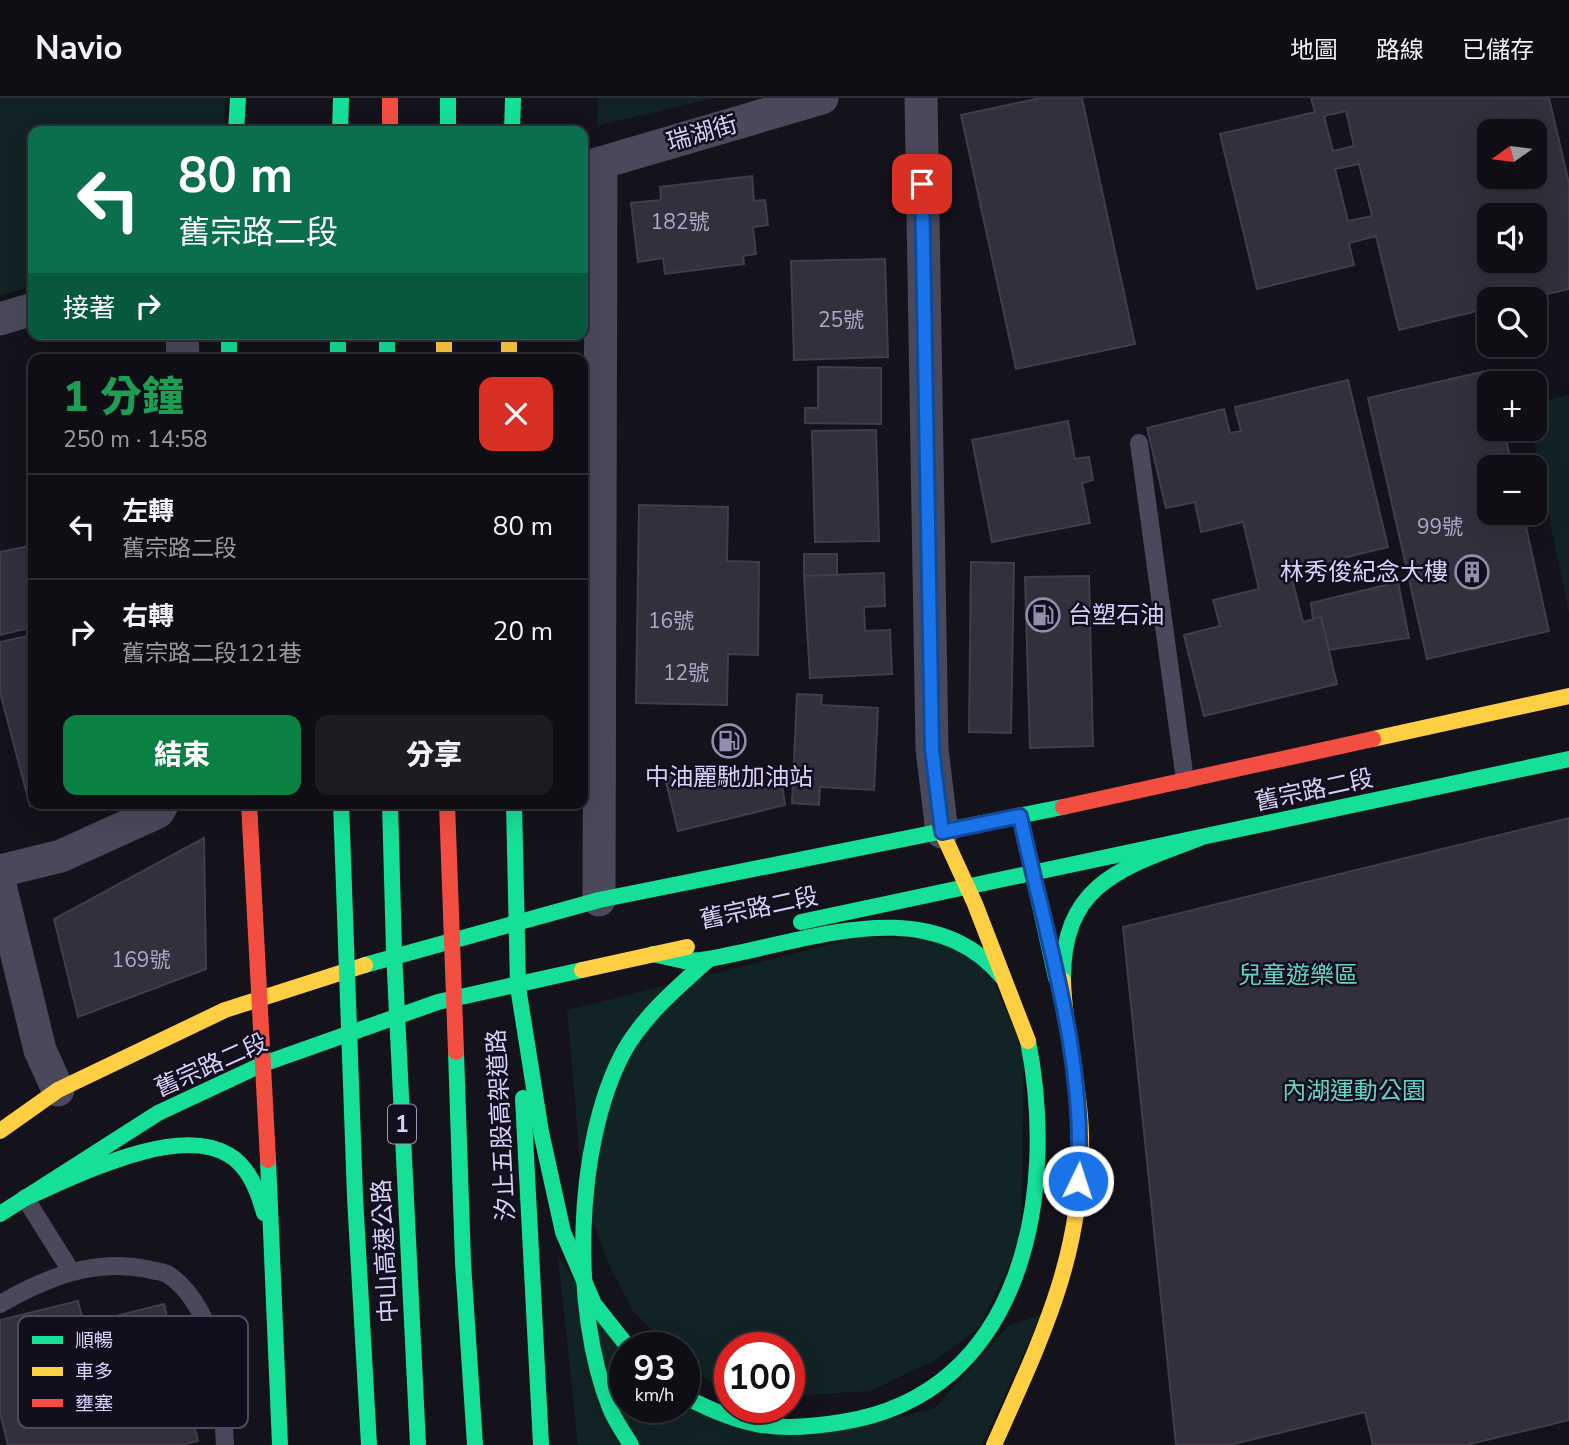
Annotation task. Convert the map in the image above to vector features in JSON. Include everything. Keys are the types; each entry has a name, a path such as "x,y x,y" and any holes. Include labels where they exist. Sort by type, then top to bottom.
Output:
{"main road":[{"path":"236,126 237,98"},
{"path":"340,126 341,98"},
{"path":"390,98 390,126"},
{"path":"448,126 449,98"},
{"path":"512,126 513,98"},
{"name":"舊宗路二段","path":"0,1131 58,1090 225,1010 259,997 429,946 599,900 1020,816 1569,696"},
{"name":"舊宗路二段","path":"0,1214 158,1113 263,1065 438,1002 739,935 1569,759"},
{"path":"249,809 280,1445"},
{"name":"1","path":"341,809 355,1197 369,1445"},
{"name":"中山高速公路","path":"390,809 396,992 418,1445"},
{"path":"447,809 463,1263 475,1445"},
{"name":"汐止五股高架道路","path":"514,809 517,987 541,1445"},
{"path":"1020,816 1069,1034"},
{"path":"700,1404 732,1420 789,1427 848,1423 900,1408 946,1377 979,1346 1013,1292 1026,1250 1035,1205 1040,1157 1037,1101 1027,1041 971,887 942,832"},
{"path":"994,1445 1049,1318 1067,1265 1081,1134 1065,994 1068,936 1076,912 1090,892 1106,877 1200,838"},
{"path":"653,954 683,961 709,959 827,934 882,928 925,932 954,939 984,956 1003,978"},
{"path":"631,1445 617,1422 597,1376 589,1335 585,1259 596,1132 609,1083 638,1030 660,1003 709,959"},
{"path":"517,987 541,1132 562,1232 594,1304 616,1332"},
{"path":"25,1198 126,1158 166,1148 197,1146 219,1149 236,1159 251,1178 262,1203 272,1245"}],"street":[{"name":"瑞湖街","path":"592,166 822,98"},
{"path":"922,98 932,749 942,832"},
{"path":"592,166 599,900"},
{"path":"0,319 28,311"},
{"path":"0,871 61,856 160,809"},
{"path":"0,885 40,1050 58,1090"}],"lane":[{"path":"1139,443 1185,780"},
{"path":"25,1198 72,1271"},
{"path":"0,1304 29,1288 72,1271 129,1266 167,1273 189,1295 201,1316"}],"shaded area":[{"path":"0,98 225,98 224,126 28,126 28,287 0,296"},
{"path":"598,98 714,98 597,126"},
{"path":"1569,395 1569,614 1547,507 1547,455 1536,455 1533,441 1547,441 1547,400"},
{"path":"860,937 975,941 1024,1049 1021,1239 980,1327 936,1360 870,1391 805,1395 805,1332 714,1332 714,1382 708,1380 700,1374 700,1332 653,1332 633,1311 609,1265 583,1194 567,1010"},
{"path":"558,1257 613,1332 609,1332 609,1423 700,1423 700,1409 714,1411 714,1423 805,1421 853,1427 934,1409 1008,1326 1041,1315 982,1445 578,1445"}],"building":[{"path":"1040,98 1082,98 1135,344 1016,369 961,115"},
{"path":"1311,98 1549,98 1569,183 1569,289 1547,294 1547,287 1477,287 1477,311 1399,330 1376,236 1349,243 1354,265 1257,289 1220,134 1315,112","holes":["1346,111 1354,146 1333,151 1324,116","1359,164 1372,216 1348,221 1335,169"]},
{"path":"752,176 754,201 765,200 768,225 753,227 756,254 743,256 744,264 665,274 663,258 638,262 631,203 661,200 660,187"},
{"path":"885,259 888,357 794,360 791,261"},
{"path":"818,367 881,368 881,424 805,423 805,408 818,408"},
{"name":"林秀俊紀念大樓","path":"1477,373 1477,441 1507,441 1509,455 1477,455 1477,525 1526,525 1549,631 1427,659 1368,398"},
{"path":"1348,380 1388,547 1290,571 1303,622 1321,617 1337,684 1204,716 1184,635 1220,626 1213,600 1259,589 1243,522 1201,532 1195,502 1166,508 1147,428 1224,409 1230,433 1241,431 1235,407"},
{"path":"1068,421 1075,459 1089,457 1093,480 1082,483 1090,523 992,542 972,440"},
{"path":"876,430 879,541 815,542 812,431"},
{"path":"639,505 728,507 727,561 759,562 758,655 728,654 727,705 636,703"},
{"path":"28,546 28,628 0,635 0,552"},
{"path":"804,554 837,554 837,576 804,576"},
{"path":"971,562 1014,563 1011,733 969,732"},
{"path":"884,573 885,606 864,607 865,631 890,630 892,674 810,678 804,576"},
{"path":"1089,576 1093,746 1030,748 1025,577"},
{"path":"1398,582 1409,638 1329,650 1321,617 1313,619 1311,603"},
{"path":"28,636 28,798 0,692 0,642"},
{"path":"797,694 822,695 821,705 878,708 874,790 820,787 819,805 792,803"},
{"path":"709,767 712,781 747,771 751,789 782,783 785,805 678,831 665,778"},
{"name":"內湖運動公園","path":"1569,818 1569,1420 1466,1445 1373,1445 1365,1412 1230,1445 1176,1445 1123,927"},
{"path":"204,838 206,969 78,1017 54,919"},
{"path":"78,1301 82,1316 18,1316 18,1428 195,1428 198,1441 181,1445 8,1445 0,1413 0,1320"},
{"path":"164,1304 167,1316 116,1316"}],"traffic: fast":[{"path":"236,126 238,98"},
{"path":"340,126 341,98"},
{"path":"448,98 448,126"},
{"path":"512,126 513,98"},
{"path":"229,340 229,354"},
{"path":"338,340 338,354"},
{"path":"387,340 387,354"},
{"path":"801,922 1569,759"},
{"path":"365,965 599,900 1063,807"},
{"path":"341,809 355,1197 369,1445"},
{"path":"390,809 394,952 418,1445"},
{"path":"514,809 518,987 541,1132 563,1232 594,1304 616,1332"},
{"path":"1020,816 1056,978"},
{"path":"1063,980 1065,947 1073,921 1086,900 1102,884 1123,870 1200,838"},
{"path":"653,954 684,961 701,960 819,935 859,929 899,928 937,934 971,950 1002,977"},
{"path":"631,1445 610,1408 597,1369 589,1325 584,1278 587,1181 595,1134 607,1091 623,1053 651,1014 709,959"},
{"path":"0,1214 158,1113 263,1064 438,1002 582,970"},
{"path":"700,1404 724,1415 760,1425 819,1425 842,1422 903,1404 952,1372 989,1329 1014,1278 1030,1221 1037,1161 1036,1100 1028,1041"},
{"path":"456,1052 463,1263 475,1445"},
{"path":"523,1098 541,1445"},
{"path":"25,1198 126,1157 182,1145 207,1147 236,1160 256,1188 264,1213"},
{"path":"268,1160 280,1445"}],"traffic: slow":[{"path":"444,340 444,354"},
{"path":"509,340 509,354"},
{"path":"1373,739 1569,696"},
{"path":"942,832 975,904 1028,1041"},
{"path":"582,970 687,947"},
{"path":"0,1131 58,1090 225,1010 365,965"},
{"path":"994,1445 1043,1332 1067,1257 1075,1218 1081,1134 1063,980"}],"traffic: jam":[{"path":"390,98 390,126"},
{"path":"1063,807 1373,739"},
{"path":"249,809 268,1160"},
{"path":"447,809 456,1052"}],"place":[{"name":"林秀俊紀念大樓","path":"1472,572"},
{"name":"台塑石油","path":"1043,615"},
{"name":"中油麗馳加油站","path":"729,741"}],"route":[{"path":"922,184 932,749 942,832 1020,816 1069,1034 1081,1134 1078,1181"}],"park label":[{"name":"兒童遊樂區","path":"1298,975"}]}
